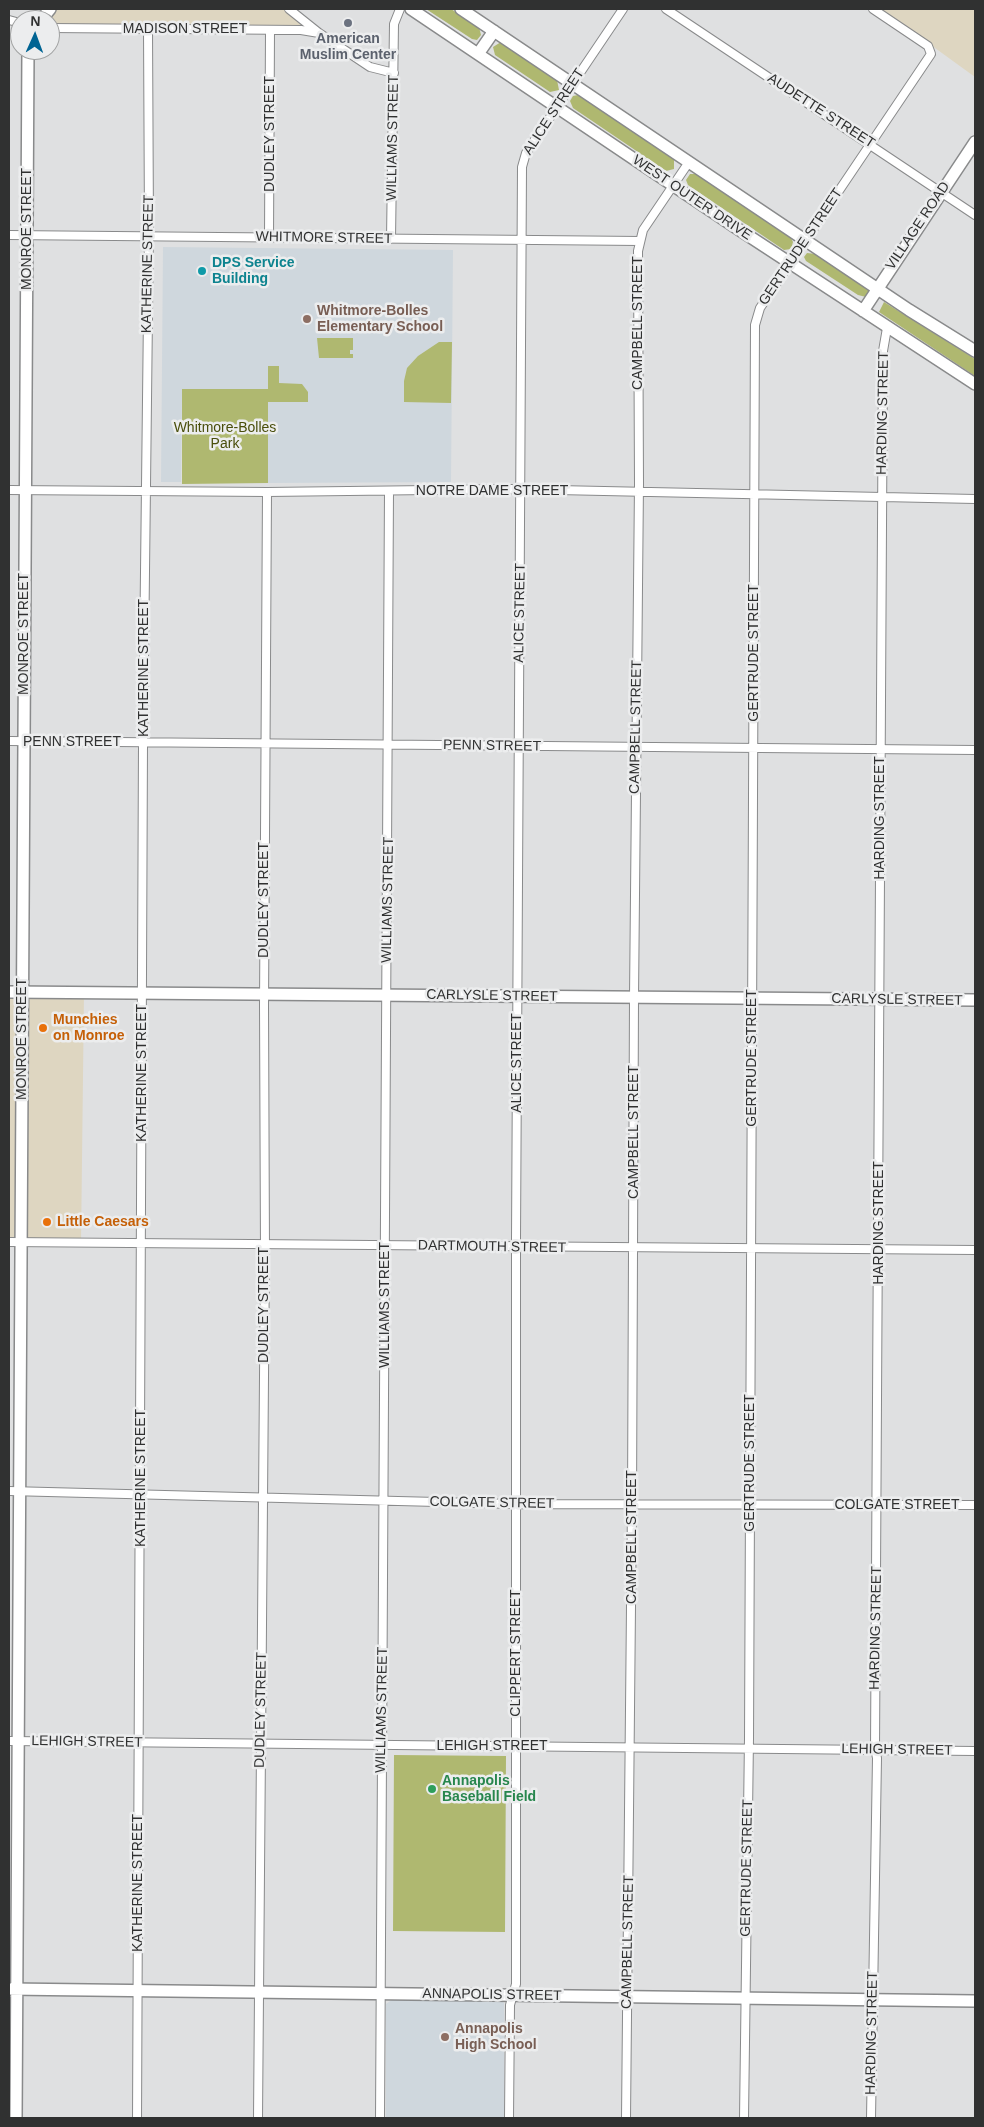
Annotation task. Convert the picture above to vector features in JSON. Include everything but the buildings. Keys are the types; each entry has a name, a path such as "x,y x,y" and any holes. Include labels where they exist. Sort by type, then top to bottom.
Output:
{"street":[{"path":"288,9 370,68 394,73"},
{"name":"WILLIAMS STREET","path":"391,239 394,24 400,9"},
{"name":"WEST OUTER DRIVE","path":"411,9 790,264 975,384"},
{"name":"WEST OUTER DRIVE","path":"461,9 878,289 975,351"},
{"name":"ALICE STREET","path":"516,1247 523,160 623,9"},
{"name":"AUDETTE STREET","path":"666,9 975,214"},
{"name":"GERTRUDE STREET","path":"744,2118 750,1505 755,324 760,308 928,59 931,51 924,44 872,9"},
{"name":"MADISON STREET","path":"60,28 301,30 319,33"},
{"name":"KATHERINE STREET","path":"137,2118 143,742 149,237 148,29"},
{"name":"DUDLEY STREET","path":"269,238 270,30"},
{"path":"478,54 494,31"},
{"name":"MONROE STREET","path":"16,2118 13,1741 21,1492 15,1242 22,992 28,60"},
{"name":"VILLAGE ROAD","path":"864,312 975,142"},
{"name":"CAMPBELL STREET","path":"626,2118 634,1248 640,241 643,230 690,162"},
{"name":"WHITMORE STREET","path":"9,235 640,241"},
{"name":"HARDING STREET","path":"871,2118 877,1758 875,1749 883,351 888,328"},
{"name":"NOTRE DAME STREET","path":"9,490 267,492 468,488 975,499"},
{"name":"WILLIAMS STREET","path":"380,2118 389,491"},
{"name":"DUDLEY STREET","path":"258,2118 265,1244 264,994 267,492"},
{"name":"PENN STREET","path":"9,741 388,743 518,747 975,750"},
{"name":"CARLYSLE STREET","path":"9,992 975,1000"},
{"name":"DARTMOUTH STREET","path":"15,1242 975,1250"},
{"name":"CLIPPERT STREET","path":"508,2118 510,2005 516,1984 516,1247"},
{"name":"COLGATE STREET","path":"9,1492 515,1504 975,1505"},
{"name":"LEHIGH STREET","path":"13,1741 975,1751"},
{"name":"ANNAPOLIS STREET","path":"14,1989 975,2001"}],"shaded area":[{"path":"285,9 319,33 60,28 60,10 48,10"},
{"path":"879,9 975,9 975,77 935,48"},
{"name":"Whitmore-Bolles Elementary School","path":"163,247 453,250 451,482 268,483 268,390 182,389 181,482 161,482"},
{"path":"9,992 84,993 81,1243 9,1242"},
{"name":"Annapolis High School","path":"393,1999 500,2000 504,2003 504,2118 386,2118 386,2004"}],"green space":[{"path":"426,9 451,9 479,27 481,35 477,40 472,39"},
{"path":"501,42 557,80 559,90 550,92 495,55 493,47"},
{"path":"578,95 674,159 674,169 666,171 573,108 570,101 573,96"},
{"path":"690,174 697,174 791,238 793,242 791,249 784,250 688,185 686,180"},
{"path":"807,253 816,254 871,292 866,297 858,295 806,261 804,257"},
{"path":"884,302 975,359 975,376 879,312"},
{"path":"317,338 353,338 353,350 350,350 350,354 353,354 353,358 319,358"},
{"path":"439,342 452,342 451,403 404,402 404,381 407,368 418,356"},
{"name":"Whitmore-Bolles Park","path":"268,366 279,366 279,383 302,384 308,392 308,402 268,402 268,483 182,484 182,389 268,389"},
{"path":"394,1755 506,1756 505,1932 393,1931"}],"place":[{"name":"American Muslim Center","path":"348,23"},
{"name":"DPS Service Building","path":"202,271"},
{"name":"Whitmore-Bolles Elementary School","path":"307,319"},
{"name":"Munchies on Monroe","path":"43,1028"},
{"name":"Little Caesars","path":"47,1222"},
{"name":"Annapolis Baseball Field","path":"432,1789"},
{"name":"Annapolis High School","path":"445,2037"}]}
